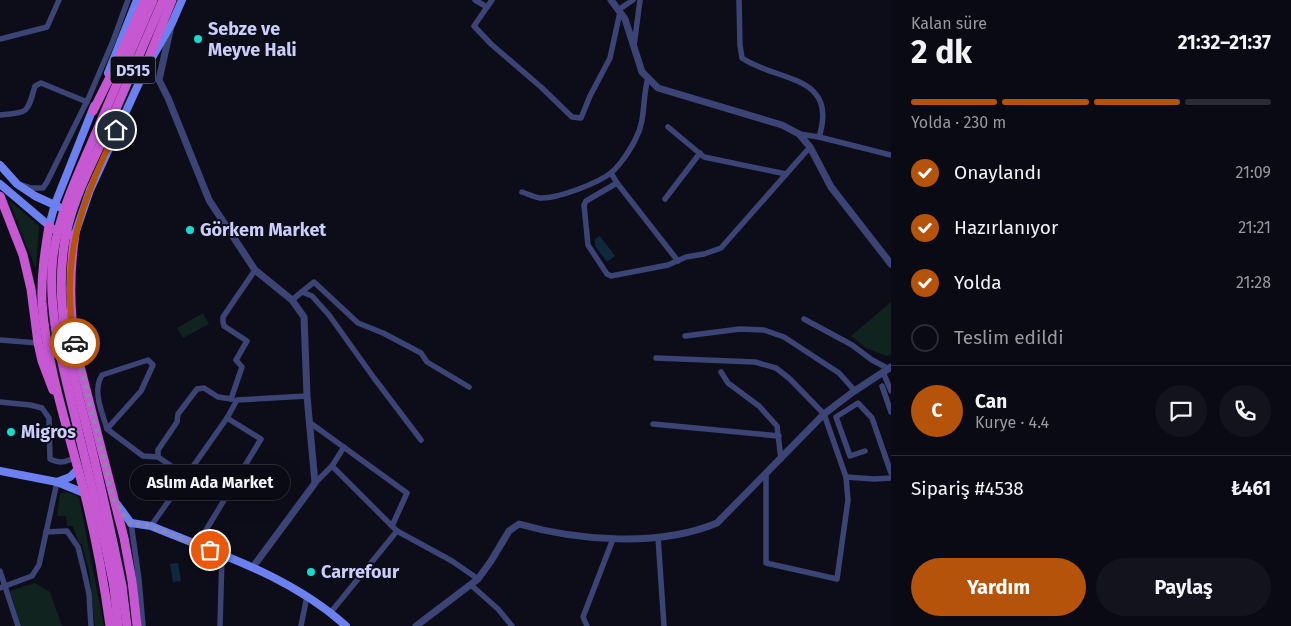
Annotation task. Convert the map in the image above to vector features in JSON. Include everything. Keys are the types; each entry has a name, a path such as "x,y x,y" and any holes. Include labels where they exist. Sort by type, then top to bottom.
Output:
{"highway":[{"path":"93,111 145,0"},
{"name":"D515","path":"127,626 118,586 109,521 71,365 60,300 64,244 70,217 153,0"},
{"name":"D515","path":"99,137 164,0"},
{"path":"141,77 172,0"},
{"path":"1,201 23,255 28,274 42,360 64,419"},
{"path":"49,226 42,272 44,322 64,419 99,556 110,626"},
{"path":"75,234 70,273 71,323 76,350 124,538 132,581 137,626"},
{"path":"42,272 50,264 56,263 64,266 70,273"},
{"name":"D515","path":"118,586 118,626"}],"main road":[{"path":"49,226 62,186 137,0"},
{"path":"0,184 60,234 75,234 90,190 141,77 172,23 182,0"},
{"path":"0,166 17,184 31,193 80,217"},
{"path":"31,193 46,196 54,195 62,186"},
{"path":"57,482 70,476 78,469"},
{"path":"0,471 57,482 84,493"},
{"path":"113,497 130,523 151,526 285,582 331,612 346,626"},
{"path":"124,538 124,529 130,523"}],"street":[{"path":"0,39 48,27 59,0"},
{"path":"17,184 31,188 44,188 87,102 128,0"},
{"path":"474,0 487,7"},
{"path":"492,0 474,26 491,44 541,87 572,117 581,118 610,58 619,11 633,0"},
{"path":"611,0 625,19 642,72 658,88 782,125 799,134 819,137 891,155"},
{"path":"634,48 640,0"},
{"path":"739,0 742,58 814,90 818,96 822,112 822,125 819,137"},
{"path":"172,23 159,80 209,200 256,270 292,300 304,317 307,396 314,483"},
{"path":"522,192 540,198 560,196 611,173 620,164 637,138 648,78"},
{"path":"0,115 22,113 28,108 35,86 42,83 87,102"},
{"path":"668,128 704,157 786,174"},
{"path":"799,134 810,147 832,187 891,264"},
{"path":"617,183 586,201 584,205 588,245 607,274 613,276 668,265 713,251 726,244 810,147"},
{"path":"665,199 700,153"},
{"path":"611,173 678,261"},
{"path":"151,526 227,418 234,400 242,367 236,360 247,341 224,326 223,317 256,270"},
{"path":"292,300 314,282 358,323 383,333 421,353 427,362 469,387"},
{"path":"302,292 312,296 329,315 374,378 422,440"},
{"path":"804,319 852,345 888,369"},
{"path":"684,336 740,329 764,330 784,337 839,373 855,391"},
{"path":"0,340 38,343"},
{"path":"656,358 766,364 776,368 790,379 824,414 846,477 848,500 837,579 766,563 766,474"},
{"path":"108,429 141,391 153,365 148,360 102,375 98,381 98,398 108,429 143,456 158,457 186,476"},
{"path":"416,626 478,579 491,562 509,531 520,524 579,537 613,539 658,537 699,530 717,523 824,414 888,369"},
{"path":"888,369 891,392"},
{"path":"721,372 728,383 758,406 777,426 781,459"},
{"path":"882,386 891,412"},
{"path":"158,457 158,450 177,422 178,414 198,389 204,388 218,397 234,400 307,396"},
{"path":"0,402 42,408 49,418 50,459 65,462 75,458"},
{"path":"865,451 850,456 836,417 858,403 872,418 891,473"},
{"path":"197,545 262,439 227,418"},
{"path":"309,422 407,493 392,526"},
{"path":"653,424 779,436"},
{"path":"252,567 314,483 332,466 344,447"},
{"path":"332,466 397,531 452,560 478,579"},
{"path":"846,477 891,478"},
{"path":"3,587 32,576 39,565 57,482"},
{"path":"233,485 256,498 266,484"},
{"path":"130,523 139,580 143,626"},
{"path":"46,532 67,531 78,547 89,594 91,626"},
{"path":"331,612 397,531"},
{"path":"658,537 664,626"},
{"path":"587,626 583,616 613,539"},
{"path":"220,626 222,555"},
{"path":"0,571 3,587 18,626"},
{"path":"471,585 512,626"},
{"path":"302,626 307,596"}],"green space":[{"path":"9,200 39,226 36,268 35,267"},
{"path":"891,302 891,354 887,356 866,348 851,336"},
{"path":"203,313 209,324 183,338 177,328"},
{"path":"64,492 76,495 79,498 104,626 95,626 89,571 82,544 79,543 73,526 67,526 66,516 57,516 60,494"},
{"path":"35,583 50,592 62,626 21,626 10,591"}],"water":[{"path":"600,236 615,256 607,262 595,246 595,239"},
{"path":"178,563 181,581 173,582 170,564"}],"way so far":[{"path":"75,343 94,427 113,497 122,513 130,523 151,526 210,550"}],"place":[{"name":"Sebze ve Meyve Hali","path":"198,39"},
{"name":"Görkem Market","path":"190,230"},
{"name":"Migros","path":"11,432"},
{"name":"Aslım Ada Market","path":"210,550"},
{"name":"Carrefour","path":"311,572"}],"route":[{"path":"75,343 69,301 70,273 75,234 90,190 116,130"}]}
